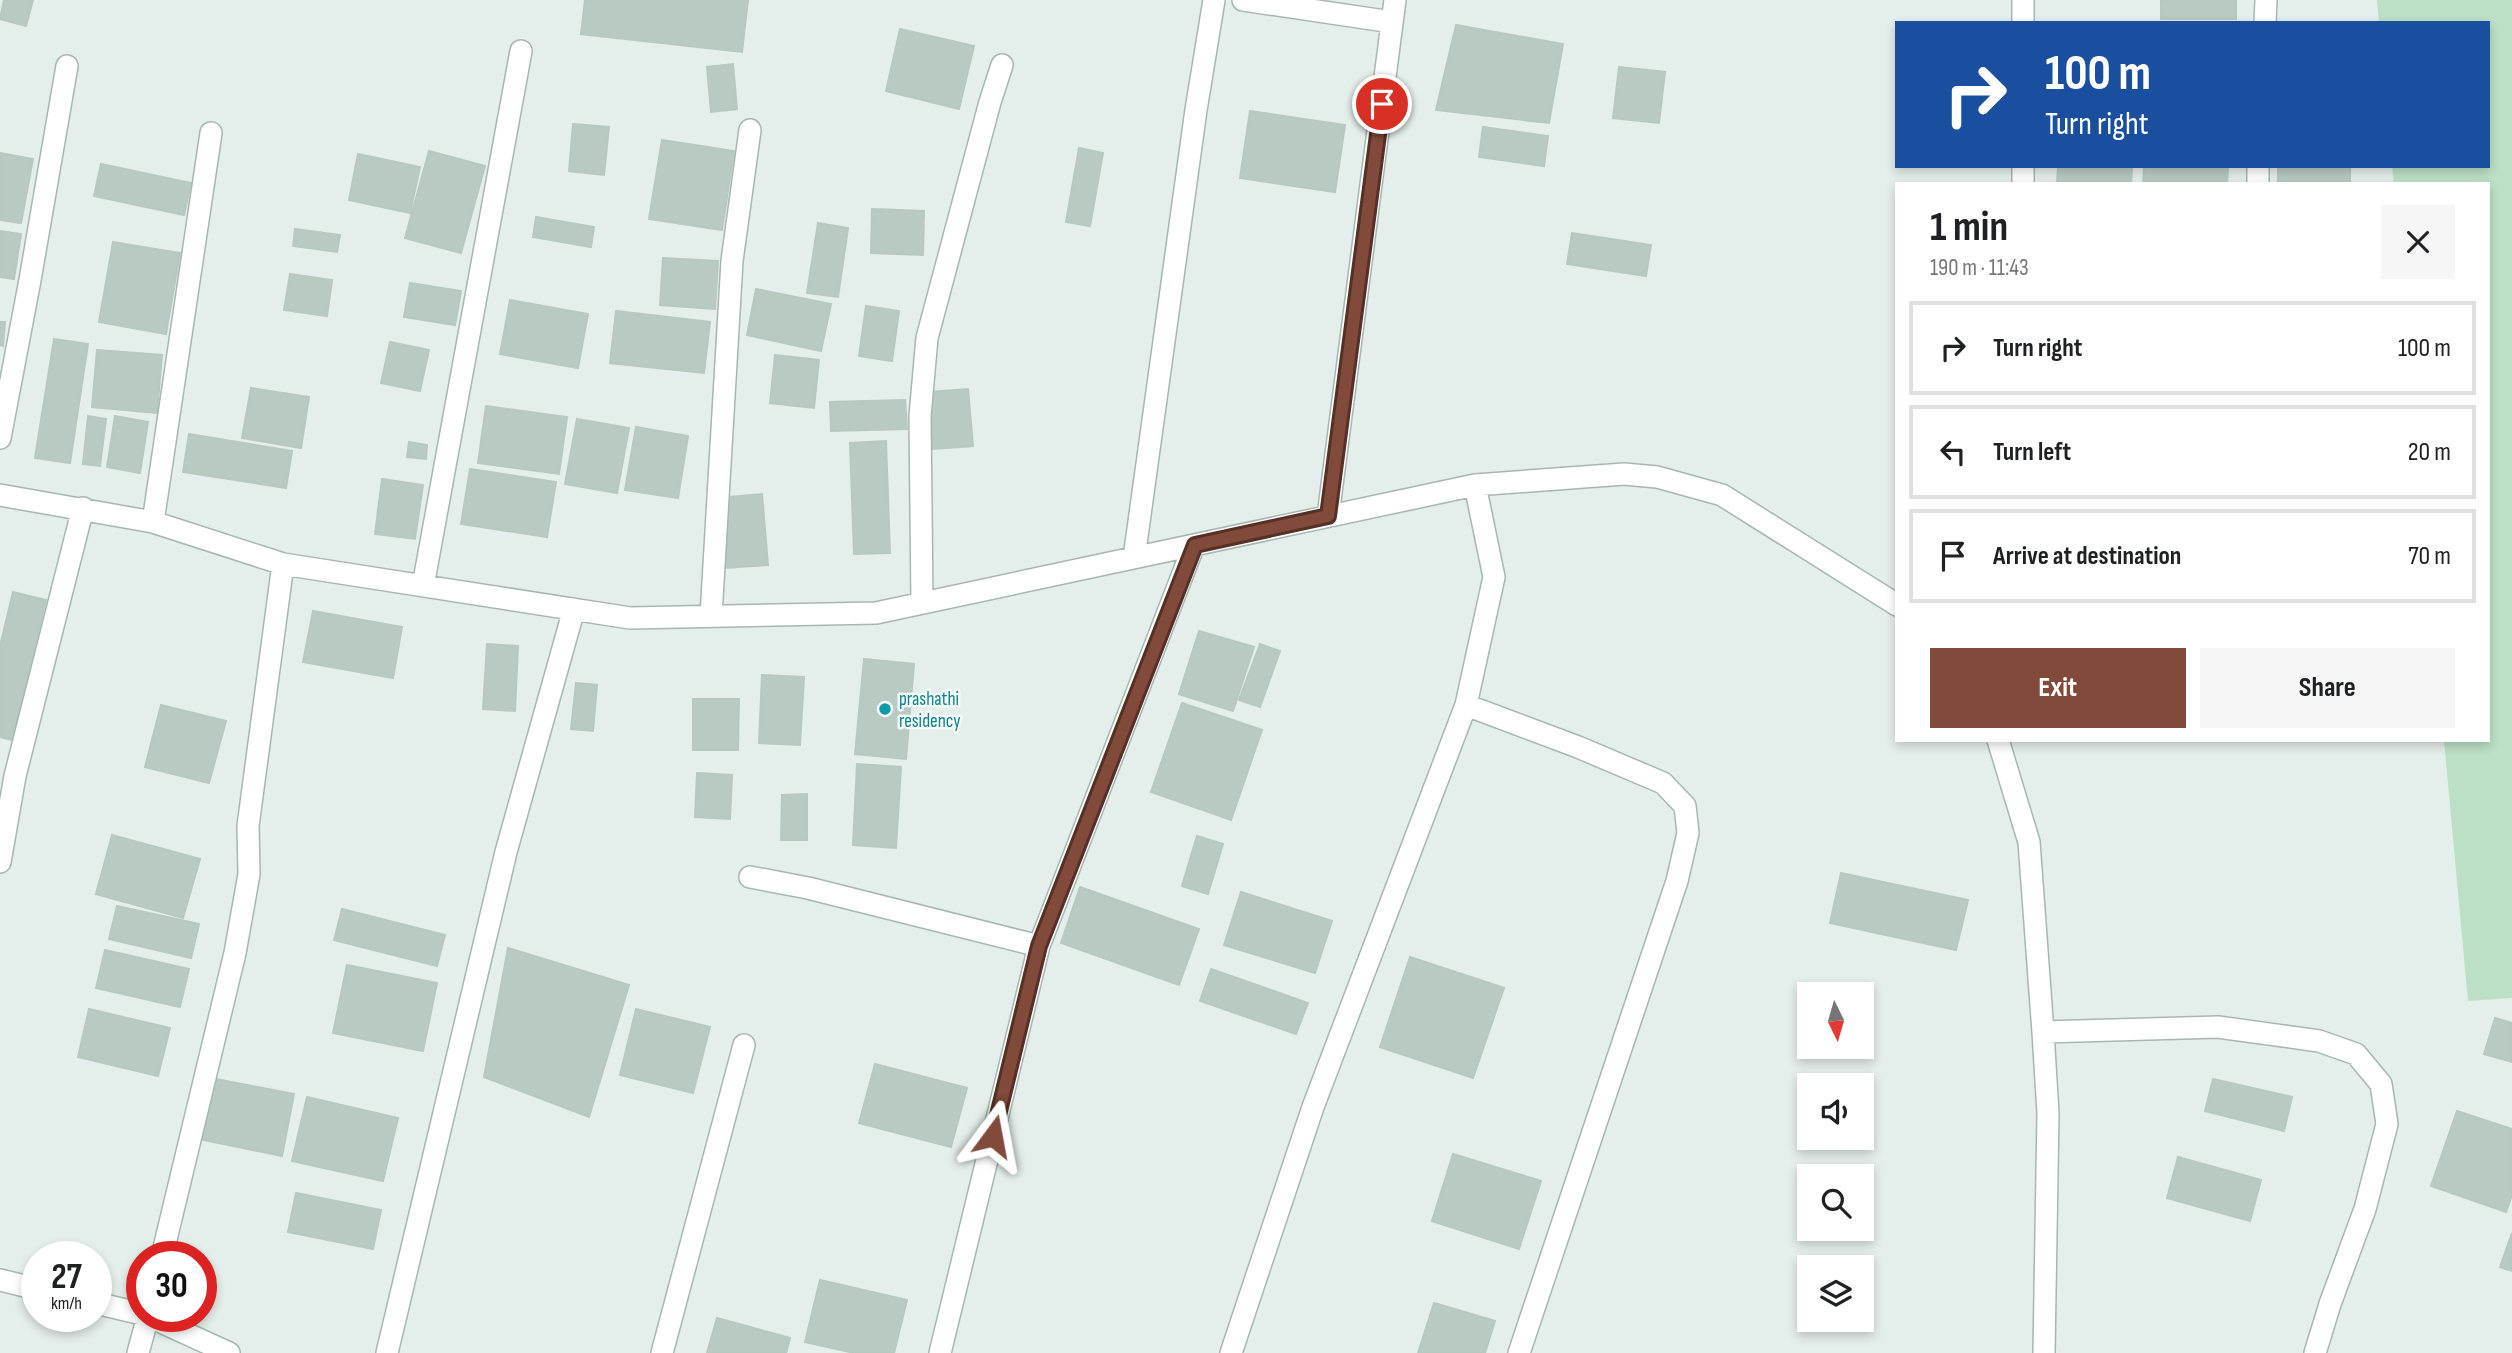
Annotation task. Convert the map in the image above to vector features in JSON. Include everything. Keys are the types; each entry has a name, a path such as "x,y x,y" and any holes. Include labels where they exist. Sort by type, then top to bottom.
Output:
{"street":[{"path":"1134,558 1196,110 1214,0"},
{"path":"1243,0 1392,22"},
{"path":"1328,516 1395,0"},
{"path":"2023,0 2023,21"},
{"path":"2265,21 2266,0"},
{"path":"423,586 520,51"},
{"path":"922,603 920,416 927,338 1002,65"},
{"path":"0,438 66,66"},
{"path":"711,616 732,261 750,130"},
{"path":"153,522 211,133"},
{"path":"0,495 153,522 283,564 631,618 876,613 1475,485 1624,474 1657,477 1723,495 1895,604"},
{"path":"1231,1353 1313,1107 1466,705 1494,577 1475,485"},
{"path":"0,862 8,774 83,508"},
{"path":"940,1353 1039,946 1195,545"},
{"path":"166,1241 234,953 249,874 248,826 283,564"},
{"path":"387,1353 506,852 574,610"},
{"path":"1466,705 1578,747 1663,783 1685,806 1688,833 1676,881 1519,1353"},
{"path":"1999,742 2029,842 2048,1113 2044,1353"},
{"path":"750,877 808,888 1039,946"},
{"path":"2043,1032 2218,1027 2319,1041 2356,1054 2381,1084 2387,1124 2365,1209 2315,1353"},
{"path":"663,1353 744,1045"},
{"path":"0,1280 21,1285"},
{"path":"138,1353 144,1332"},
{"path":"183,1332 229,1353"}],"green space":[{"path":"2377,0 2512,0 2512,998 2468,1001 2444,742 2490,742 2490,182 2394,182 2392,168 2490,168 2490,21 2379,21"}],"building":[{"path":"4,0 33,0 26,26 0,19"},
{"path":"585,0 748,0 742,52 581,34"},
{"path":"2161,0 2236,0 2236,19 2161,19"},
{"path":"1456,25 1563,44 1549,123 1436,110"},
{"path":"900,29 974,46 959,109 886,91"},
{"path":"733,64 737,109 711,112 707,67"},
{"path":"1619,67 1665,72 1659,123 1613,118"},
{"path":"1250,111 1345,125 1335,192 1240,178"},
{"path":"573,124 609,127 604,175 569,171"},
{"path":"1483,127 1548,136 1544,166 1479,157"},
{"path":"662,140 734,151 722,230 649,219"},
{"path":"1079,148 1103,153 1090,226 1066,222"},
{"path":"429,151 485,166 461,253 405,238"},
{"path":"0,153 33,159 21,223 0,220"},
{"path":"358,154 420,167 410,213 349,200"},
{"path":"101,164 191,183 184,215 94,196"},
{"path":"2058,168 2132,168 2131,182 2057,182"},
{"path":"2144,168 2228,168 2227,182 2143,182"},
{"path":"2278,168 2350,168 2350,182 2278,182"},
{"path":"872,209 924,211 923,255 871,253"},
{"path":"536,217 594,227 591,247 533,237"},
{"path":"818,223 848,228 838,297 807,293"},
{"path":"295,229 340,235 337,252 293,246"},
{"path":"0,231 21,234 14,279 0,277"},
{"path":"1572,233 1651,245 1646,276 1567,264"},
{"path":"113,242 180,253 166,334 99,322"},
{"path":"663,258 718,261 715,309 660,305"},
{"path":"290,274 332,280 327,316 284,310"},
{"path":"410,283 461,291 455,325 404,317"},
{"path":"756,289 831,304 821,351 747,335"},
{"path":"510,300 588,314 578,368 500,354"},
{"path":"866,306 899,311 892,361 859,356"},
{"path":"616,311 710,322 704,373 610,363"},
{"path":"0,322 5,322 3,346 0,345"},
{"path":"54,339 88,344 70,463 35,458"},
{"path":"390,342 429,350 420,391 381,383"},
{"path":"97,350 162,355 157,413 92,407"},
{"path":"775,355 819,360 814,408 770,403"},
{"path":"251,388 309,397 301,448 242,438"},
{"path":"968,389 973,446 933,449 929,392"},
{"path":"905,400 907,429 831,431 830,402"},
{"path":"486,406 567,417 559,474 478,463"},
{"path":"88,416 106,419 100,466 83,464"},
{"path":"115,416 148,422 140,473 107,467"},
{"path":"577,419 629,428 617,493 565,484"},
{"path":"636,427 688,436 678,498 625,490"},
{"path":"189,434 292,451 286,488 183,472"},
{"path":"886,441 890,553 854,554 850,443"},
{"path":"409,442 427,445 426,459 407,457"},
{"path":"470,469 556,482 547,537 461,524"},
{"path":"382,479 423,485 415,539 375,534"},
{"path":"762,494 768,565 725,568 719,498"},
{"path":"13,592 46,600 12,740 0,737 0,646"},
{"path":"313,611 402,627 393,678 303,662"},
{"path":"1199,631 1254,647 1233,711 1179,694"},
{"path":"487,644 518,646 515,711 483,709"},
{"path":"1260,644 1280,651 1260,707 1239,700"},
{"name":"prashathi residency","path":"864,659 914,664 906,759 855,754"},
{"path":"762,675 804,677 800,745 759,743"},
{"path":"576,683 597,685 593,731 571,729"},
{"path":"693,699 739,699 738,750 693,750"},
{"path":"1182,703 1262,730 1231,820 1151,792"},
{"path":"161,705 226,721 209,783 145,767"},
{"path":"857,764 901,767 896,848 853,845"},
{"path":"697,773 732,775 730,819 695,817"},
{"path":"807,794 807,840 781,840 782,795"},
{"path":"112,835 200,859 183,918 96,894"},
{"path":"1197,836 1223,844 1208,894 1182,886"},
{"path":"1841,873 1968,900 1956,950 1830,923"},
{"path":"1080,887 1199,929 1179,985 1061,943"},
{"path":"1241,892 1332,921 1315,973 1224,945"},
{"path":"117,906 199,924 191,958 109,939"},
{"path":"342,909 445,935 437,966 334,940"},
{"path":"508,948 629,985 589,1117 484,1077"},
{"path":"105,950 189,969 180,1007 96,988"},
{"path":"1410,957 1504,988 1473,1078 1380,1047"},
{"path":"347,965 437,983 423,1051 333,1033"},
{"path":"1211,969 1308,1003 1296,1034 1200,1001"},
{"path":"89,1009 170,1028 158,1076 78,1057"},
{"path":"636,1009 710,1027 693,1093 620,1075"},
{"path":"2495,1018 2512,1023 2512,1062 2484,1054"},
{"path":"875,1064 967,1088 951,1147 859,1123"},
{"path":"211,1078 294,1094 282,1156 199,1139"},
{"path":"2213,1079 2292,1097 2284,1131 2205,1111"},
{"path":"307,1097 398,1118 383,1181 292,1161"},
{"path":"2457,1111 2512,1129 2512,1195 2506,1212 2431,1186"},
{"path":"1453,1154 1541,1181 1519,1249 1432,1221"},
{"path":"2178,1157 2261,1180 2250,1221 2167,1198"},
{"path":"296,1193 381,1210 373,1249 288,1232"},
{"path":"2512,1233 2512,1271 2500,1267"},
{"path":"820,1280 907,1300 894,1353 854,1353 805,1342"},
{"path":"1434,1303 1495,1321 1485,1353 1418,1353"},
{"path":"717,1318 790,1338 786,1353 707,1353"}],"place":[{"name":"prashathi residency","path":"885,709"}],"route":[{"path":"993,1136 1039,946 1195,545 1328,516 1382,104"}]}
